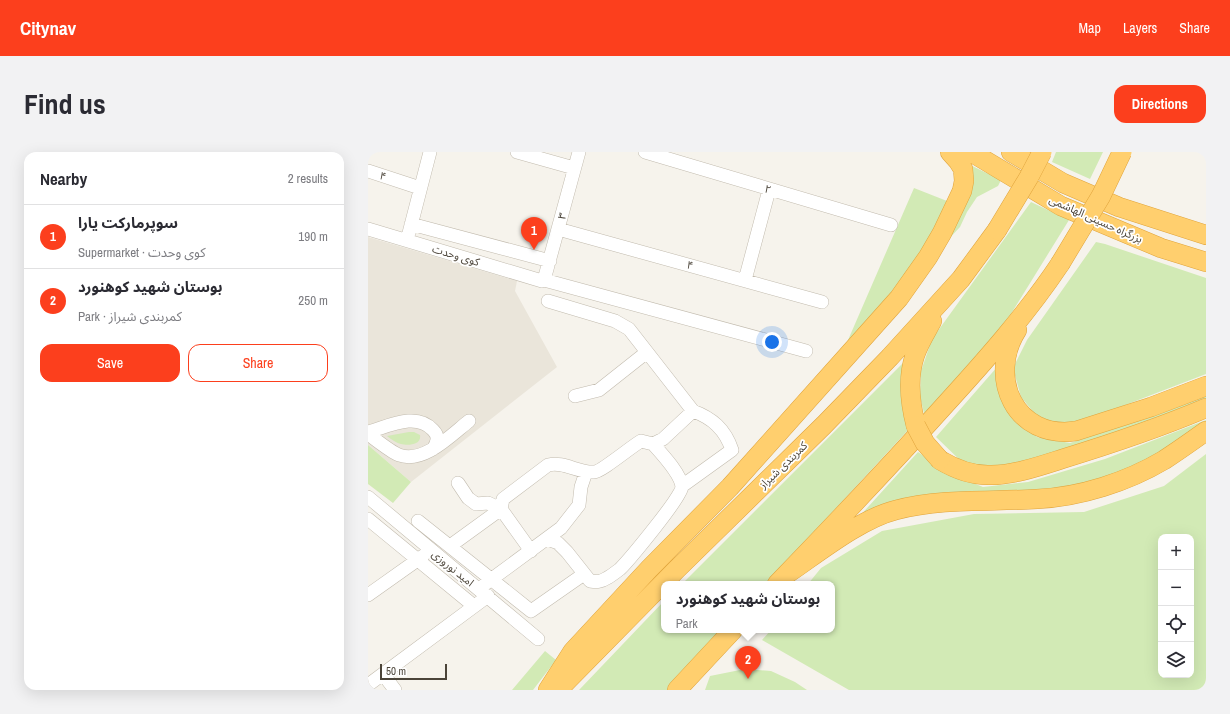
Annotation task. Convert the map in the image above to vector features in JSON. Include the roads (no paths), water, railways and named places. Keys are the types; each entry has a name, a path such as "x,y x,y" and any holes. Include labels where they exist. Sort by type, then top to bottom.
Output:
{"highway":[{"path":"548,690 573,651 649,569 730,487 899,298 928,257 942,233 962,191 964,181 963,169 950,152"},
{"name":"بزرگراه حسینی الهاشمی","path":"971,152 1061,206 1161,248 1206,262"},
{"name":"بزرگراه حسینی الهاشمی","path":"1011,152 1063,183 1119,207 1206,235"},
{"name":"کمربندی شیراز","path":"665,581 824,425 890,357 961,279 997,230 1042,152"},
{"path":"1122,152 1101,196 1060,264 1013,337 1006,360 1005,374 1008,392 1017,409 1027,420 1038,427 1064,432 1076,430 1151,407 1206,386"},
{"path":"961,279 932,321 915,353 911,367 910,398 916,426 925,442 940,460 955,469 988,476 1007,473 1054,461 1112,443 1172,422 1206,408"},
{"path":"782,579 967,382 1040,295"},
{"path":"782,579 856,527 895,510 946,502 1038,499 1086,491 1128,478 1157,464 1183,448 1206,431"},
{"name":"کمربندی شیراز","path":"558,690 661,585"},
{"path":"677,690 730,633"}],"street":[{"path":"407,240 430,152"},
{"path":"517,152 537,154 574,168"},
{"name":"۳","path":"544,280 579,152"},
{"name":"۲","path":"645,152 891,225"},
{"name":"۴","path":"368,171 420,188"},
{"path":"745,280 769,190"},
{"name":"کوی وحدت","path":"411,224 550,261"},
{"name":"کوی وحدت","path":"368,229 542,281 544,280 806,352"},
{"name":"۴","path":"558,229 822,302"},
{"path":"548,301 615,320 629,329 693,411 708,418 724,432 732,450 682,486"},
{"path":"575,396 598,390 647,352"},
{"path":"653,444 662,439 693,411"},
{"path":"368,433 393,424 411,421 422,422 429,426 437,437 437,443 433,449"},
{"path":"368,433 399,455 413,457 421,456 433,449 469,421"},
{"path":"450,546 501,509 503,499 548,465 556,463 586,472 596,472 641,441 653,444 678,476 682,490 674,503 620,569 607,579 598,582 590,581 558,543 547,539"},
{"path":"368,685 474,606 492,579 561,528 579,505 581,488 586,472"},
{"path":"458,483 468,498 476,504 488,503 501,509 531,551"},
{"name":"امید نوروزی","path":"368,497 538,639"},
{"path":"368,519 474,606"},
{"path":"418,520 531,611 584,574"},
{"path":"370,590 430,550"},
{"path":"383,674 395,690"}],"place":[{"name":"سوپرمارکت یارا","path":"534,250"},
{"name":"بوستان شهید کوهنورد","path":"748,679"}]}
